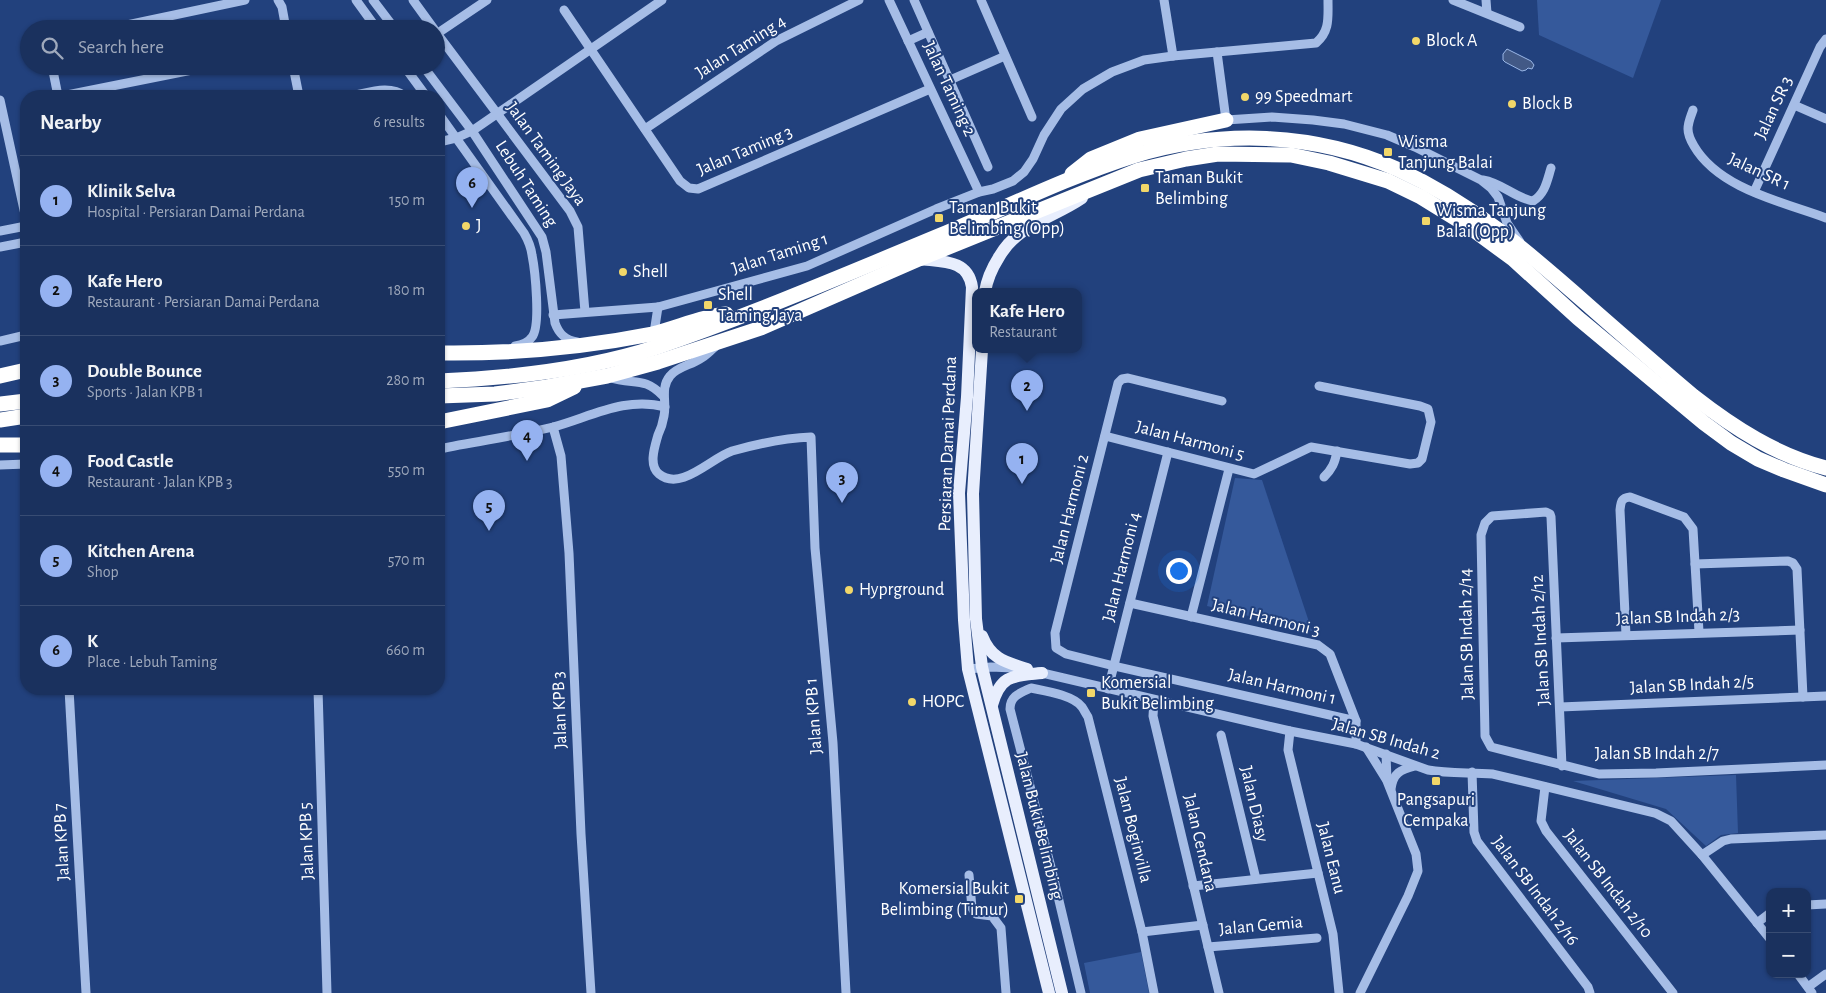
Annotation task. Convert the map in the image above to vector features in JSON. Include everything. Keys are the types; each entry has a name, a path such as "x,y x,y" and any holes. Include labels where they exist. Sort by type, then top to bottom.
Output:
{"highway":[{"path":"1059,184 1091,159 1140,139 1226,120"},
{"path":"445,381 493,379 544,372 602,362 654,348 756,311 1059,184 1133,156 1181,144 1216,138 1293,140 1332,147 1394,168 1429,184 1477,213 1523,247 1717,415 1764,444 1790,457 1826,468"},
{"path":"445,396 495,394 607,376 718,343 761,328 919,259 1140,170 1186,159 1218,154 1291,155 1329,163 1388,181 1421,197 1468,226 1513,259 1578,318 1676,401 1731,443 1758,459 1826,485"},
{"path":"445,353 484,354 545,351 590,345 654,333 712,316 756,311"},
{"path":"0,376 20,371"},
{"path":"445,421 547,400 570,390 586,380"},
{"path":"0,404 20,401"},
{"path":"0,420 20,417"},
{"path":"0,445 20,445"}],"main road":[{"path":"986,288 991,269 1010,241 1023,230 1074,204 1099,186"},
{"name":"Persiaran Damai Perdana","path":"919,259 961,266 971,279 972,287 959,493 968,669"},
{"name":"Persiaran Damai Perdana","path":"982,353 973,494 976,619 982,667"},
{"path":"976,619 986,645 992,654 1002,661 1027,670"},
{"name":"Jalan Bukit Belimbing","path":"982,667 1062,993"},
{"name":"Jalan Bukit Belimbing","path":"968,669 1049,993"},
{"path":"992,706 997,690 1005,681 1015,676 1042,673"}],"street":[{"path":"151,20 245,0"},
{"path":"278,0 282,7 284,20"},
{"path":"356,0 370,20"},
{"path":"373,0 388,20"},
{"name":"Jalan Taming Jaya","path":"413,0 428,20"},
{"path":"445,26 487,0"},
{"path":"445,140 456,138 472,131 662,0"},
{"name":"Jalan Taming 4","path":"645,129 776,40 859,0"},
{"name":"Jalan Taming 2","path":"889,0 979,192"},
{"path":"914,0 988,167"},
{"path":"981,0 1032,117"},
{"path":"1164,0 1173,56"},
{"path":"1328,0 1336,0"},
{"name":"Jalan Taming 1","path":"553,315 658,308 807,266 936,209 1013,181 1024,172 1061,108 1083,89 1112,72 1144,60 1316,43 1324,36 1328,23 1328,0"},
{"path":"1453,0 1520,27"},
{"path":"1486,0 1487,13"},
{"name":"Jalan Taming 3","path":"564,10 680,181 689,188 698,189 930,89"},
{"path":"908,41 928,32"},
{"name":"Jalan SR 3","path":"1754,192 1820,47 1826,39"},
{"name":"Jalan Taming Jaya","path":"445,43 570,211 578,227 585,312"},
{"path":"1217,52 1226,120 1272,117 1344,124 1387,135 1481,180 1491,188 1498,197 1507,222 1523,247"},
{"path":"950,80 1005,56"},
{"path":"54,75 58,90"},
{"path":"90,90 166,75"},
{"path":"295,75 298,90"},
{"path":"411,75 422,90"},
{"name":"Lebuh Taming","path":"430,75 441,90"},
{"name":"Lebuh Taming","path":"445,95 472,131 542,237 546,252 553,315 559,334 569,341 590,345"},
{"path":"0,100 20,192"},
{"path":"1794,104 1826,119"},
{"name":"Jalan SR 1","path":"1693,110 1688,130 1690,139 1709,165 1727,179 1754,192 1826,218"},
{"name":"Lebuh Taming","path":"445,122 524,233 530,244 532,254 537,315 534,336 524,344 484,354"},
{"path":"1481,180 1492,181 1525,200 1533,201 1540,198 1551,168"},
{"path":"1501,206 1507,196 1514,194"},
{"path":"0,231 20,227"},
{"path":"0,247 20,243"},
{"path":"654,333 658,308"},
{"path":"0,341 20,337"},
{"path":"445,447 553,427 627,405 652,403 665,407 663,396 670,375 702,358 718,343"},
{"path":"607,376 620,381 647,383 656,388 663,396"},
{"name":"Jalan Harmoni 2","path":"1056,648 1056,633 1118,383 1122,379 1128,378 1222,401"},
{"name":"Jalan Harmoni 5","path":"1105,436 1254,474 1311,447 1410,464 1418,463 1422,459 1431,422 1428,410 1420,406 1320,386"},
{"name":"Jalan KPB 1","path":"665,407 664,418 653,456 657,472 665,478 682,478 730,452 793,438 811,437 815,548 833,743 846,993"},
{"name":"Jalan KPB 3","path":"553,427 561,456 570,560 580,817 590,993"},
{"path":"1324,478 1335,462 1337,451"},
{"name":"Jalan Harmoni 4","path":"1108,689 1168,452"},
{"path":"0,465 20,464"},
{"path":"1191,617 1230,469"},
{"path":"1626,635 1620,510 1622,500 1630,497 1684,517 1693,529 1699,632"},
{"name":"Jalan SB Indah 2/12","path":"1487,520 1492,516 1539,512 1550,514 1562,766"},
{"name":"Jalan SB Indah 2/14","path":"1487,520 1481,535 1485,736 1492,747"},
{"path":"1695,564 1788,561 1793,563 1797,569 1803,697"},
{"name":"Jalan Harmoni 3","path":"1130,603 1318,645 1330,654 1356,721 1356,744"},
{"name":"Jalan SB Indah 2/3","path":"1556,638 1800,630"},
{"name":"Jalan Harmoni 1","path":"1056,648 1066,654 1114,666 1356,721"},
{"name":"Jalan SB Indah 2","path":"968,669 1004,666 1042,673 1290,731 1366,746 1415,766 1440,772 1493,774 1665,817 1671,821 1702,855 1766,935"},
{"path":"1055,693 1058,677"},
{"name":"Jalan Boginvilla","path":"1081,993 1010,709 1014,696 1031,688 1055,693 1073,700 1082,706 1088,717 1142,932 1154,993"},
{"name":"Jalan KPB 7","path":"69,695 86,993"},
{"name":"Jalan KPB 5","path":"318,695 327,993"},
{"name":"Jalan SB Indah 2/5","path":"1560,708 1826,696"},
{"name":"Jalan Cendana","path":"1154,700 1153,716 1219,993"},
{"name":"Jalan Eanu","path":"1290,731 1288,750 1333,934 1339,993"},
{"name":"Jalan Diasy","path":"1221,735 1256,879"},
{"path":"1360,993 1408,896 1418,871 1416,854 1389,785 1366,746"},
{"name":"Jalan SB Indah 2/7","path":"1492,747 1600,774 1656,774 1826,765"},
{"path":"1386,754 1389,785"},
{"path":"1389,785 1396,774 1402,769 1415,766"},
{"name":"Jalan SB Indah 2/16","path":"1472,772 1474,832 1477,841 1588,987 1590,993"},
{"name":"Jalan SB Indah 2/10","path":"1545,787 1541,821 1546,831 1672,993"},
{"path":"1702,855 1723,841 1731,839 1826,835"},
{"path":"1193,886 1318,873"},
{"path":"969,875 972,908 976,914 992,916 1001,928 1006,993"},
{"path":"1811,905 1826,904"},
{"path":"1757,923 1766,916"},
{"path":"1142,932 1203,925"},
{"name":"Jalan Gemia","path":"1208,947 1317,938"},
{"path":"1801,978 1810,990 1826,974"}],"shaded area":[{"path":"1537,0 1661,0 1633,78 1539,35"},
{"path":"1507,49 1531,61 1534,65 1532,69 1528,68 1522,71 1505,62 1503,54"},
{"path":"1235,478 1262,480 1312,631 1207,606"},
{"path":"1736,775 1738,833 1721,835 1706,846 1666,809 1573,781"},
{"path":"1141,952 1149,993 1090,993 1084,963"}],"place":[{"name":"Block A","path":"1416,41"},
{"name":"99 Speedmart","path":"1245,97"},
{"name":"Block B","path":"1512,104"},
{"name":"Wisma Tanjung Balai","path":"1388,152"},
{"name":"Taman Bukit Belimbing","path":"1145,188"},
{"name":"K","path":"472,208"},
{"name":"Taman Bukit Belimbing (Opp)","path":"939,218"},
{"name":"Wisma Tanjung Balai (Opp)","path":"1426,221"},
{"name":"J","path":"466,226"},
{"name":"Shell","path":"623,272"},
{"name":"Shell Taming Jaya","path":"708,305"},
{"name":"Kafe Hero","path":"1027,411"},
{"name":"Food Castle","path":"527,461"},
{"name":"Klinik Selva","path":"1022,484"},
{"name":"Double Bounce","path":"842,503"},
{"name":"Kitchen Arena","path":"489,531"},
{"name":"Hyprground","path":"849,590"},
{"name":"Komersial Bukit Belimbing","path":"1091,693"},
{"name":"HOPC","path":"912,702"},
{"name":"Pangsapuri Cempaka","path":"1436,781"},
{"name":"Komersial Bukit Belimbing (Timur)","path":"1019,899"}]}
